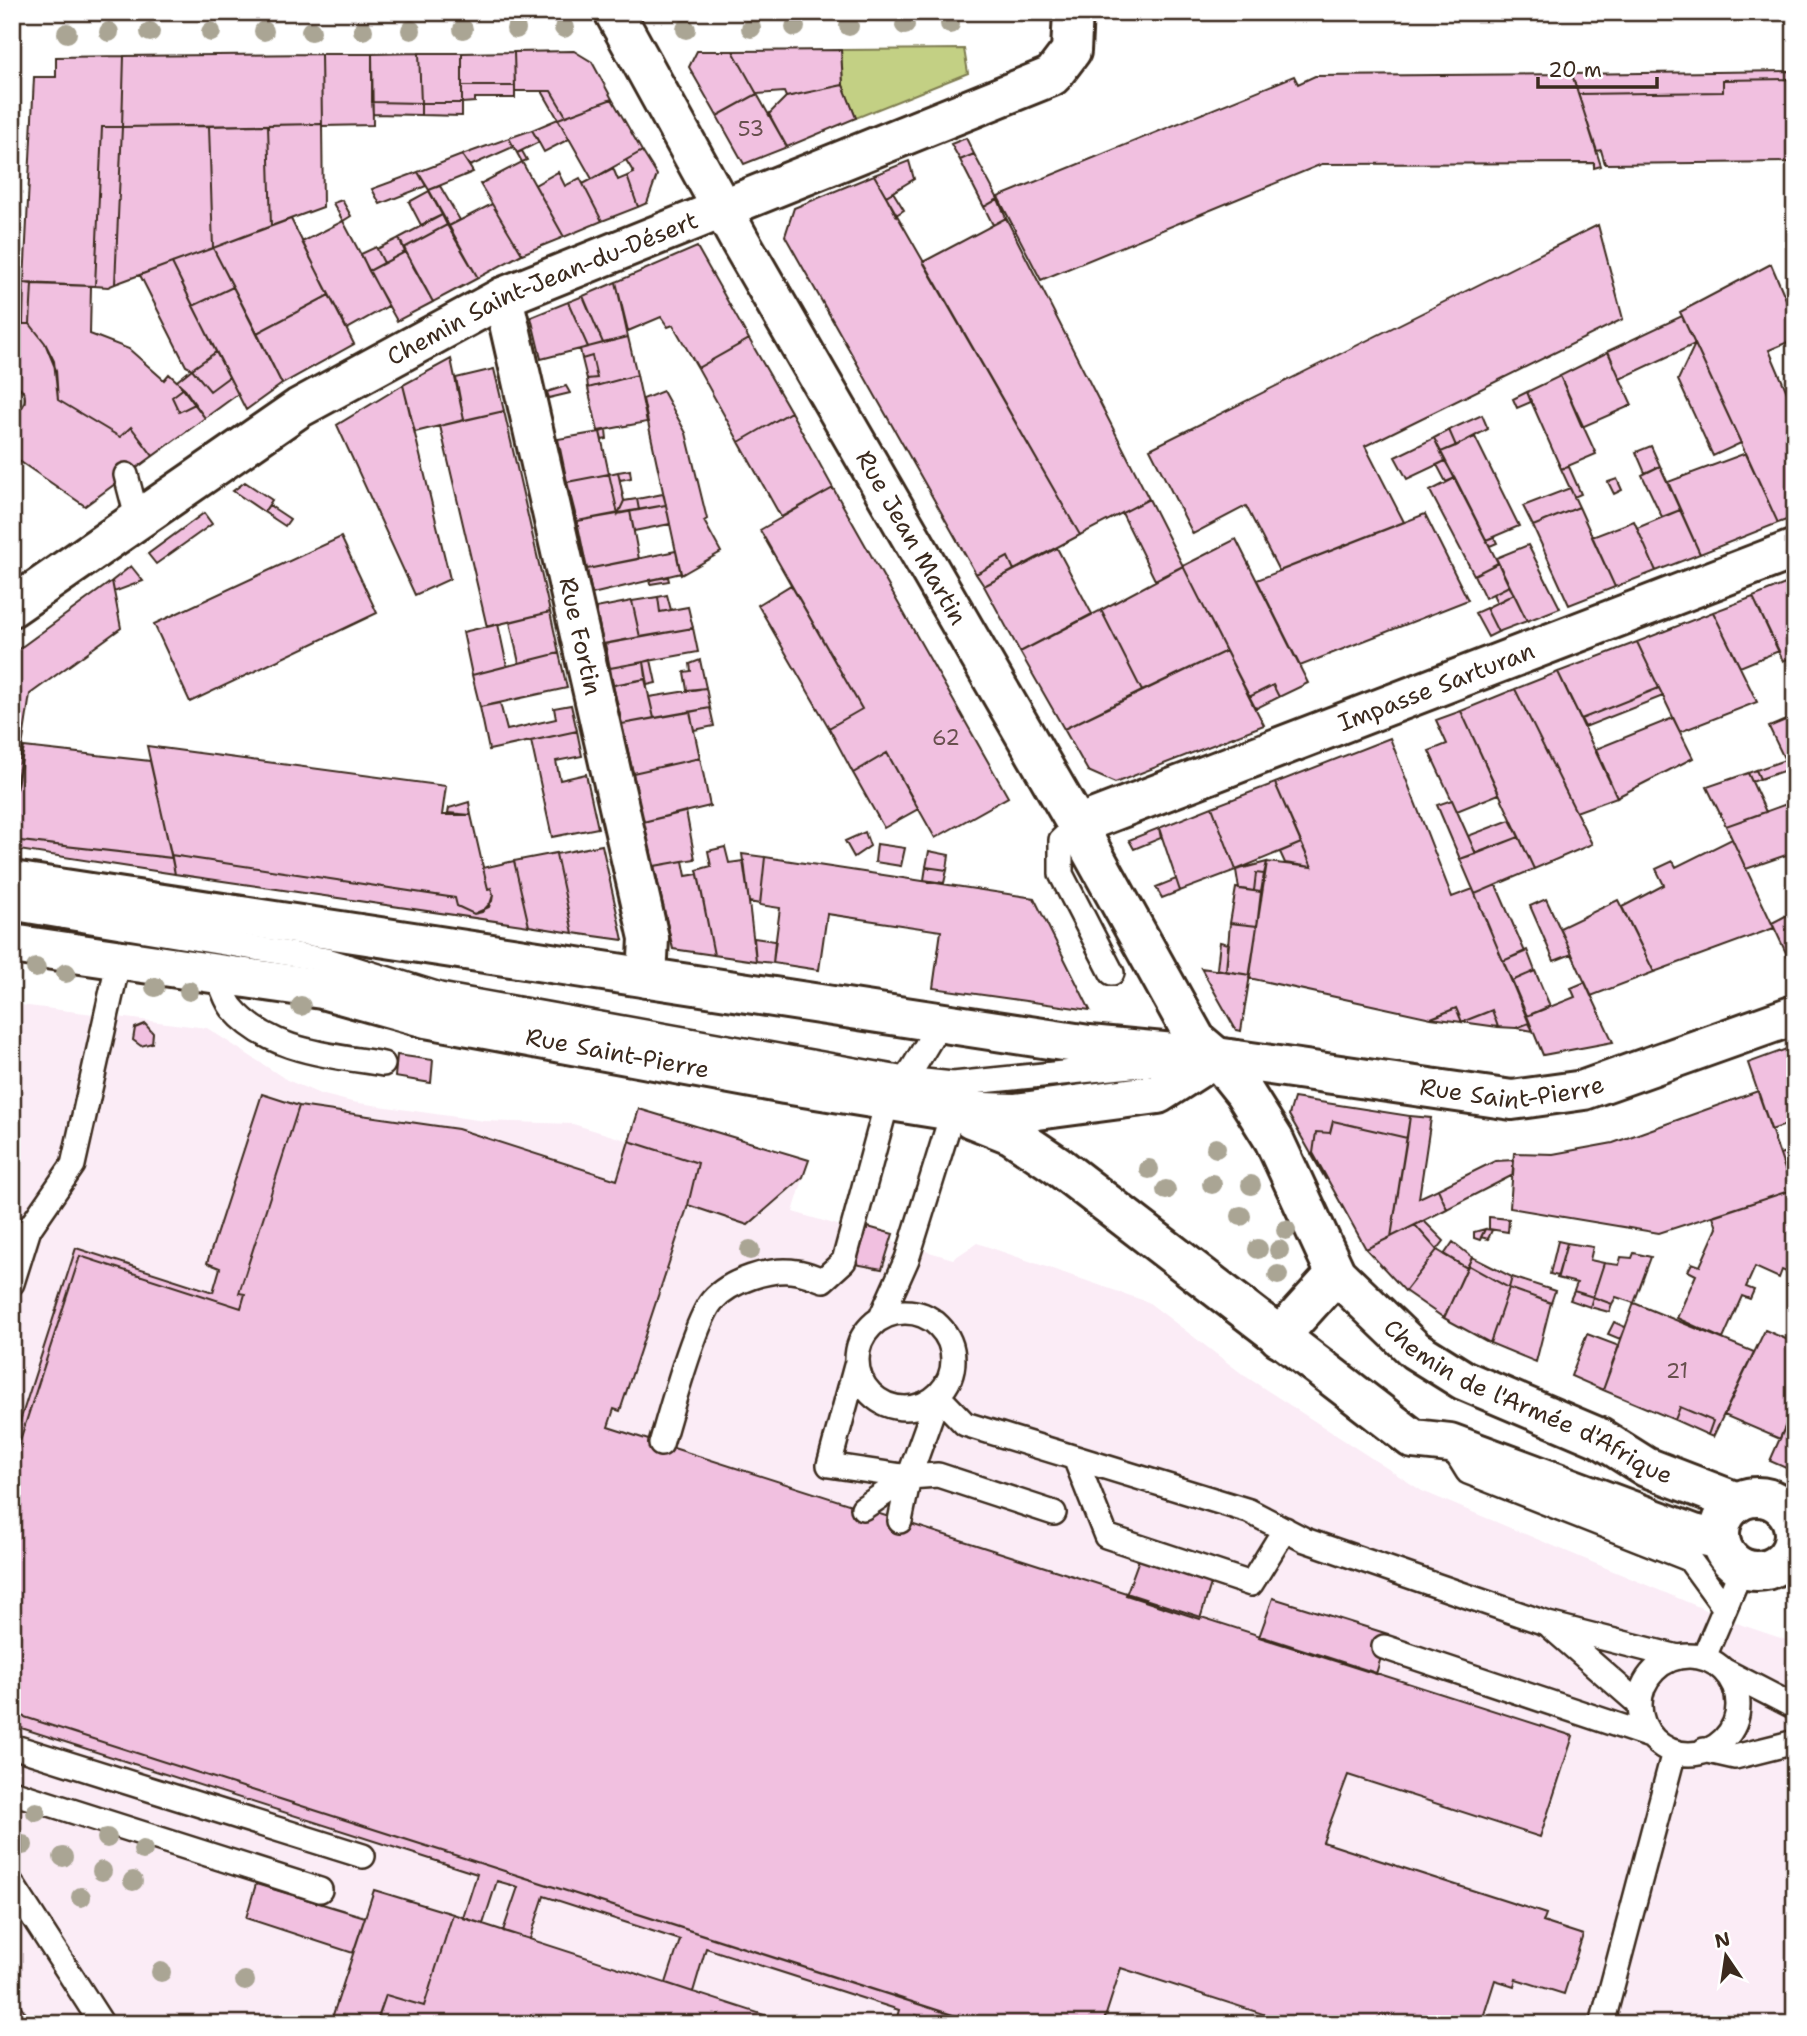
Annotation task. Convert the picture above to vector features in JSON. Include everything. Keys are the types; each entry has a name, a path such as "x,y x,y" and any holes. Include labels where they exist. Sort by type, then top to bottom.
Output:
{"street":[{"name":"Rue Jean Martin","path":"614,12 722,207 1077,825 1196,1040 1216,1057"},
{"name":"Chemin Saint-Jean-du-Désert","path":"12,607 137,517 299,408 503,297 1052,76 1071,51 1073,12"},
{"name":"Rue Fortin","path":"503,297 649,938 647,978"},
{"name":"Impasse Sarturan","path":"1077,825 1795,549"},
{"name":"Rue Saint-Pierre","path":"12,881 1131,1051 1216,1057 1512,1100 1584,1090 1795,1015"},
{"name":"Rue Saint-Pierre","path":"12,944 322,989 426,1018 896,1091 953,1111 1015,1113 1158,1094 1216,1057"},
{"name":"Chemin de l'Armée d'Afrique","path":"1216,1057 1267,1128 1336,1274 1415,1350 1463,1380 1600,1438 1646,1467 1737,1502"},
{"name":"Chemin de l'Armée d'Afrique","path":"953,1111 1011,1134 1057,1165 1413,1439 1450,1443 1759,1560"},
{"path":"1279,1337 1336,1274"},
{"path":"1760,1497 1771,1499 1788,1515 1794,1526 1788,1554 1759,1560 1720,1525 1726,1512 1737,1502 1760,1497"}],"lane":[{"path":"126,475 137,517"},
{"path":"1077,825 1061,840 1061,874 1112,973"},
{"path":"12,908 327,960 440,995 896,1091 1216,1057"},
{"path":"12,1283 29,1229 73,1165 119,958"},
{"path":"217,973 232,1007 272,1040 300,1049 383,1064"},
{"path":"661,1444 691,1352 712,1301 734,1284 759,1275 795,1271 823,1280 844,1261 896,1091 940,1023"},
{"path":"953,1111 907,1259 882,1315 865,1332 859,1346 829,1465 909,1477 938,1475 1054,1513"},
{"path":"882,1315 907,1311 923,1314 937,1323 948,1336 953,1351 954,1367 948,1383 938,1396 909,1477 900,1521"},
{"path":"857,1362 867,1391 879,1401 909,1409 938,1396"},
{"path":"938,1396 965,1424 1249,1511 1305,1540 1548,1624 1678,1657 1704,1657 1725,1671 1795,1707"},
{"path":"1450,1443 1468,1472 1689,1559 1724,1607"},
{"path":"1074,1458 1106,1536 1251,1584 1285,1530"},
{"path":"863,1508 909,1477"},
{"path":"1704,1657 1724,1607 1759,1560"},
{"path":"1548,1624 1639,1704 1650,1737"},
{"path":"1384,1647 1650,1737 1674,1752 1694,1754 1714,1746 1730,1731 1738,1711 1736,1689 1725,1671"},
{"path":"1639,1704 1644,1683 1651,1674 1658,1666 1678,1657"},
{"path":"1704,1750 1735,1757 1795,1742"},
{"path":"12,1746 363,1856"},
{"path":"1602,2024 1674,1752"},
{"path":"12,1791 320,1890"},
{"path":"12,1884 102,2024"}],"shaded area":[{"path":"12,1004 207,1028 287,1080 320,1094 352,1102 484,1121 573,1124 629,1141 639,1109 809,1160 793,1212 953,1259 977,1243 1148,1302 1245,1376 1422,1491 1742,1625 1795,1643 1795,2024 12,2024"}],"green space":[{"path":"964,49 968,73 856,118 843,85 841,50"}],"building":[{"path":"841,50 843,85 786,97 784,92 757,94 733,51"},
{"path":"574,51 592,62 612,99 566,116 551,91 515,91 514,52"},
{"path":"697,51 733,51 757,94 717,116 689,67"},
{"path":"514,52 515,86 462,86 462,53"},
{"path":"419,53 462,53 462,103 421,103"},
{"path":"419,53 421,103 372,102 372,54"},
{"path":"321,54 322,124 122,127 124,56"},
{"path":"321,54 372,54 373,125 322,126"},
{"path":"124,56 122,127 102,127 95,286 24,283 34,77 56,77 56,57"},
{"path":"1795,71 1795,79 1723,80 1723,92 1578,94 1572,74"},
{"path":"1572,74 1601,166 1594,168 1594,163 1322,164 1041,280 998,197 1294,76 1298,84 1315,76"},
{"path":"1795,79 1795,162 1605,164 1601,150 1597,151 1578,94 1723,92 1723,80"},
{"path":"843,85 856,118 787,147 769,114 786,97"},
{"path":"462,86 515,86 515,98 475,98 475,102 462,103"},
{"path":"542,91 551,91 566,116 558,119"},
{"path":"757,94 787,147 744,164 717,116"},
{"path":"612,99 642,151 592,179 558,119"},
{"path":"372,102 421,103 421,115 373,114"},
{"path":"421,103 462,103 462,116 421,115"},
{"path":"558,119 569,139 544,152 532,130"},
{"path":"322,124 323,207 271,226 268,125"},
{"path":"268,125 271,226 213,248 209,126"},
{"path":"209,126 213,248 115,284 122,127"},
{"path":"102,127 122,127 115,284 108,287 95,286"},
{"path":"532,130 539,142 517,153 509,138"},
{"path":"509,138 513,147 470,166 462,155"},
{"path":"966,138 974,154 960,160 951,144"},
{"path":"522,151 527,160 522,162 517,153"},
{"path":"642,151 657,175 647,203 638,207 627,176 634,173 626,160"},
{"path":"974,154 998,199 984,207 960,160"},
{"path":"462,155 473,172 429,190 418,172"},
{"path":"909,161 914,179 886,196 874,175"},
{"path":"522,162 564,237 522,254 480,184"},
{"path":"613,168 618,180 627,176 638,207 602,221 583,184"},
{"path":"418,172 426,186 380,204 372,189"},
{"path":"558,172 565,186 580,178 602,221 564,237 535,185"},
{"path":"874,175 1080,535 1014,570 1008,557 976,574 785,236 794,208"},
{"path":"440,186 460,220 449,226 429,190"},
{"path":"429,191 442,215 421,225 409,202"},
{"path":"893,192 904,210 896,215 886,196"},
{"path":"998,199 1006,218 993,225 984,207"},
{"path":"342,200 351,216 343,221 333,203"},
{"path":"492,204 522,254 478,278 449,226"},
{"path":"442,215 447,225 404,248 399,238"},
{"path":"1006,218 1149,499 1080,535 923,262"},
{"path":"291,219 329,295 257,333 213,248"},
{"path":"343,221 388,306 347,329 302,242"},
{"path":"447,225 478,278 433,302 404,248"},
{"path":"1598,225 1623,319 1365,446 1404,522 1279,571 1246,506 1193,534 1150,449"},
{"path":"399,238 405,252 384,263 377,249"},
{"path":"376,247 384,263 369,271 361,254"},
{"path":"697,247 749,339 698,368 673,325 668,327 661,317 628,331 616,282"},
{"path":"213,248 233,287 193,306 172,263"},
{"path":"405,252 433,302 397,321 369,271"},
{"path":"172,263 216,352 192,369 186,366 140,275"},
{"path":"1771,264 1795,320 1795,339 1769,350 1792,404 1795,403 1795,517 1778,523 1680,312"},
{"path":"616,282 628,337 603,343 583,296"},
{"path":"24,283 32,284 30,324 23,324"},
{"path":"32,284 91,286 90,334 129,349 164,380 169,374 184,388 172,397 179,412 195,404 205,418 153,456 131,427 120,437 58,400 54,361 45,343 30,324"},
{"path":"233,287 282,384 246,410 193,306"},
{"path":"329,295 354,344 282,384 257,333"},
{"path":"583,296 603,343 588,347 568,302"},
{"path":"568,302 588,347 541,359 531,317"},
{"path":"1682,316 1695,344 1620,379 1608,351"},
{"path":"12,324 30,324 45,343 56,370 58,400 120,437 131,427 153,456 85,506 12,456"},
{"path":"628,337 637,375 588,388 587,379 597,378 592,356 582,359 580,349"},
{"path":"749,339 791,412 739,442 698,368"},
{"path":"1695,344 1741,443 1713,456 1678,380"},
{"path":"216,352 229,377 210,391 192,369"},
{"path":"1608,352 1632,405 1582,427 1560,376"},
{"path":"592,356 597,378 587,379 582,359"},
{"path":"451,359 464,420 415,432 403,385"},
{"path":"192,369 210,391 229,377 238,394 205,418 177,381"},
{"path":"494,369 504,411 464,420 456,378"},
{"path":"637,375 647,422 598,431 588,388"},
{"path":"1560,376 1596,454 1561,469 1527,392"},
{"path":"403,385 450,579 415,595 337,425"},
{"path":"566,386 570,393 549,398 547,392"},
{"path":"184,388 195,404 179,412 172,397"},
{"path":"663,391 686,433 707,519 704,521 721,552 681,575 643,399"},
{"path":"1527,392 1531,402 1517,408 1513,399"},
{"path":"504,411 550,612 487,627 440,426"},
{"path":"791,412 833,488 781,517 739,442"},
{"path":"1482,415 1488,429 1456,446 1449,430"},
{"path":"606,430 607,439 602,440 600,432"},
{"path":"1449,430 1456,446 1441,452 1434,438"},
{"path":"600,432 609,474 567,482 558,439"},
{"path":"1475,437 1519,526 1486,540 1441,452"},
{"path":"1434,438 1445,461 1407,479 1395,457"},
{"path":"1651,446 1660,466 1645,473 1636,452"},
{"path":"1746,453 1778,523 1700,554 1668,482"},
{"path":"1445,461 1455,478 1446,482 1437,465"},
{"path":"1660,466 1680,510 1662,517 1642,475"},
{"path":"1569,467 1581,494 1574,497 1561,469"},
{"path":"630,470 631,478 620,480 618,472"},
{"path":"618,472 624,501 618,514 609,474"},
{"path":"609,474 618,514 577,521 567,482"},
{"path":"1455,478 1498,563 1474,575 1430,491"},
{"path":"1617,479 1622,490 1614,494 1608,482"},
{"path":"245,482 272,500 264,512 233,491"},
{"path":"833,488 1008,797 935,838 887,753 853,773 829,728 862,709 760,530"},
{"path":"1570,488 1579,507 1533,526 1523,506"},
{"path":"663,494 666,505 639,510 637,499"},
{"path":"637,499 639,510 618,514 624,501"},
{"path":"1149,499 1183,566 1155,580 1122,513"},
{"path":"269,505 290,519 285,526 264,512"},
{"path":"666,505 670,524 634,531 630,511"},
{"path":"1579,507 1615,587 1569,605 1533,526"},
{"path":"1680,510 1700,554 1656,571 1637,528"},
{"path":"630,511 639,559 587,569 577,521"},
{"path":"204,513 212,524 156,564 148,554"},
{"path":"1425,514 1468,600 1300,666 1257,580"},
{"path":"1634,521 1656,571 1615,587 1592,537"},
{"path":"341,537 377,613 190,702 154,624"},
{"path":"1494,537 1497,543 1490,546 1486,540"},
{"path":"1236,539 1308,683 1279,697 1273,685 1249,697 1183,566"},
{"path":"1528,545 1560,608 1527,621 1496,558"},
{"path":"1057,548 1092,614 1020,652 984,586"},
{"path":"676,551 681,573 592,594 587,569"},
{"path":"1008,557 1014,570 984,586 976,574"},
{"path":"1498,563 1509,586 1485,598 1474,575"},
{"path":"131,566 143,581 114,592 112,581"},
{"path":"1183,566 1226,651 1142,691 1101,610"},
{"path":"668,577 669,581 650,584 649,580"},
{"path":"1795,580 1795,656 1783,661 1753,597"},
{"path":"112,581 121,628 30,694 12,814 12,654"},
{"path":"791,585 862,709 829,728 758,605"},
{"path":"1509,586 1514,594 1497,603 1493,594"},
{"path":"1514,594 1527,621 1498,632 1486,608"},
{"path":"667,595 671,610 660,612 658,597"},
{"path":"658,597 660,612 688,607 693,628 640,637 632,601"},
{"path":"1753,597 1779,651 1740,667 1713,612"},
{"path":"632,601 640,637 603,644 596,608"},
{"path":"1486,608 1498,632 1488,637 1475,613"},
{"path":"1101,610 1142,691 1064,729 1020,652"},
{"path":"550,612 559,653 519,663 510,622"},
{"path":"1713,612 1757,702 1680,732 1637,642"},
{"path":"498,624 507,666 472,675 463,632"},
{"path":"693,628 698,652 610,668 605,644"},
{"path":"1637,642 1659,688 1581,719 1558,672"},
{"path":"1226,651 1264,725 1115,783 1088,771 1064,729"},
{"path":"559,653 567,688 480,707 472,675"},
{"path":"651,660 656,683 647,685 644,662"},
{"path":"700,660 706,688 687,690 684,672 691,671 690,664"},
{"path":"644,662 647,679 613,685 610,668"},
{"path":"1558,672 1617,797 1576,812 1515,689"},
{"path":"645,679 654,718 622,724 613,685"},
{"path":"1273,685 1279,697 1255,709 1249,697"},
{"path":"706,688 710,708 654,718 649,697"},
{"path":"1659,688 1663,696 1585,727 1581,719"},
{"path":"1515,689 1592,844 1534,869 1461,711"},
{"path":"500,703 507,730 556,719 554,708 571,705 577,731 489,750 480,707"},
{"path":"710,708 714,726 694,730 690,712"},
{"path":"1461,711 1499,794 1457,811 1429,751 1447,744 1436,720"},
{"path":"690,712 700,758 633,773 622,724"},
{"path":"1795,716 1795,781 1769,727"},
{"path":"1673,718 1693,758 1617,797 1596,749"},
{"path":"577,731 582,756 556,761 560,780 586,774 598,828 552,837 531,741"},
{"path":"1390,738 1452,897 1473,889 1529,1023 1516,1028 1498,1027 1492,1010 1462,1022 1456,1008 1431,1018 1249,978 1267,862 1312,867 1275,783"},
{"path":"147,746 446,786 442,815 471,815 488,889 491,888 493,895 492,901 482,912 474,914 457,906 455,898 171,855"},
{"path":"24,747 150,761 172,858 12,840 12,814"},
{"path":"887,753 918,809 884,828 853,773"},
{"path":"700,758 710,806 643,822 633,773"},
{"path":"1785,760 1789,769 1760,779 1756,770"},
{"path":"1756,770 1760,779 1752,782 1748,773"},
{"path":"1748,773 1766,812 1726,826 1707,787"},
{"path":"1275,783 1301,843 1236,870 1212,807"},
{"path":"1452,800 1476,854 1460,859 1437,805"},
{"path":"1795,801 1795,852 1746,869 1726,826"},
{"path":"469,802 471,815 448,813 449,808"},
{"path":"1212,807 1236,870 1180,891 1159,828"},
{"path":"686,811 695,859 654,866 643,822"},
{"path":"1510,820 1519,837 1476,854 1468,836"},
{"path":"1159,828 1161,838 1134,849 1129,840"},
{"path":"865,832 870,846 854,857 845,841"},
{"path":"1519,837 1534,869 1475,894 1460,859"},
{"path":"1732,839 1774,928 1654,972 1622,907 1664,885 1656,869 1673,861 1676,867"},
{"path":"12,840 172,858 175,874 12,849"},
{"path":"1301,843 1312,867 1285,863 1280,852"},
{"path":"877,844 905,848 901,866 875,862"},
{"path":"602,845 623,940 573,933 556,854"},
{"path":"725,847 729,863 744,861 756,961 714,955 697,870 711,866 708,851"},
{"path":"929,851 949,855 947,870 926,867"},
{"path":"556,853 573,933 529,926 514,861"},
{"path":"742,854 765,857 760,904 749,902"},
{"path":"171,855 455,898 457,906 474,914 489,907 493,895 491,888 488,889 483,868 514,861 529,926 175,874"},
{"path":"765,857 1034,898 1090,1010 933,988 941,931 827,914 819,970 773,963 780,908 760,905"},
{"path":"683,861 686,876 698,874 714,955 673,949 654,866"},
{"path":"1267,862 1264,874 1256,873 1254,891 1239,889 1236,870"},
{"path":"926,867 947,870 944,883 924,880"},
{"path":"1256,873 1264,874 1261,892 1254,891"},
{"path":"1176,879 1180,891 1162,898 1156,887"},
{"path":"1496,885 1525,952 1503,961 1475,894"},
{"path":"1236,888 1261,892 1257,926 1230,923"},
{"path":"1546,899 1572,954 1554,961 1530,906"},
{"path":"1618,900 1654,972 1591,996 1560,928"},
{"path":"1795,911 1795,972 1772,923"},
{"path":"1230,923 1257,926 1250,975 1226,971"},
{"path":"754,938 775,941 773,963 756,961"},
{"path":"1220,942 1229,944 1226,971 1217,969"},
{"path":"1527,950 1535,971 1512,981 1503,961"},
{"path":"1201,968 1250,975 1241,1031 1236,1030"},
{"path":"1535,971 1550,1006 1527,1016 1512,981"},
{"path":"1585,982 1613,1042 1543,1055 1527,1016 1575,997 1571,988"},
{"path":"1456,1008 1462,1022 1431,1018 1437,1016"},
{"path":"1492,1010 1498,1027 1462,1022 1485,1013"},
{"path":"1529,1023 1533,1031 1516,1028"},
{"path":"145,1024 153,1033 152,1043 141,1046 133,1040 135,1028"},
{"path":"1795,1046 1795,1113 1792,1114 1795,1122 1771,1130 1748,1063"},
{"path":"397,1055 433,1060 431,1083 395,1077"},
{"path":"1758,1091 1792,1190 1659,1233 1510,1208 1514,1153 1553,1154 1613,1143"},
{"path":"262,1094 299,1106 239,1293 245,1294 241,1308 80,1256 12,1465 12,1446 76,1248 213,1292 220,1268 207,1263"},
{"path":"1294,1098 1410,1116 1407,1138 1333,1121 1330,1133 1316,1132 1313,1153 1326,1180 1289,1115"},
{"path":"299,1106 458,1129 617,1180 629,1141 698,1163 688,1205 620,1411 614,1409 608,1427 1573,1736 1540,1837 1348,1775 1323,1842 1546,1914 1543,1922 1583,1935 1564,1994 1516,1979 1514,1986 1495,1980 1481,2024 1294,2024 1121,1968 1103,2024 980,2024 12,1713 12,1465 80,1256 241,1308 245,1294 239,1293"},
{"path":"639,1109 809,1160 803,1177 748,1225 688,1205 698,1163 629,1141"},
{"path":"1410,1116 1431,1118 1419,1198 1438,1189 1447,1209 1391,1237"},
{"path":"1333,1121 1407,1138 1391,1237 1366,1249 1313,1153 1316,1132 1330,1133"},
{"path":"1795,1149 1795,1198 1780,1154"},
{"path":"1514,1160 1513,1175 1447,1209 1438,1189 1495,1161"},
{"path":"1792,1190 1795,1198 1795,1266 1791,1274 1782,1270 1779,1278 1755,1267 1746,1287 1754,1290 1750,1299 1742,1296 1723,1339 1677,1318 1696,1275 1688,1271 1692,1263 1700,1266 1717,1228 1713,1216"},
{"path":"1489,1217 1509,1219 1508,1232 1489,1229"},
{"path":"1424,1221 1444,1241 1437,1250 1415,1225"},
{"path":"1415,1225 1437,1250 1405,1291 1366,1249"},
{"path":"868,1227 893,1234 882,1269 855,1264"},
{"path":"1485,1229 1492,1230 1488,1239 1481,1237"},
{"path":"1485,1229 1480,1240 1474,1238 1474,1232"},
{"path":"1558,1241 1567,1243 1558,1276 1550,1274"},
{"path":"1453,1242 1472,1257 1467,1268 1444,1255"},
{"path":"1567,1243 1593,1247 1590,1260 1604,1263 1593,1297 1574,1291 1577,1283 1557,1278"},
{"path":"1437,1250 1467,1268 1444,1318 1405,1291"},
{"path":"1634,1253 1651,1257 1634,1303 1616,1297 1612,1304 1593,1297 1604,1263 1619,1265 1621,1257 1632,1258"},
{"path":"1472,1257 1512,1277 1509,1288 1468,1265"},
{"path":"1468,1265 1509,1288 1490,1343 1444,1318"},
{"path":"1512,1277 1555,1291 1551,1303 1509,1288"},
{"path":"1509,1288 1551,1303 1536,1362 1490,1343"},
{"path":"1574,1291 1593,1297 1590,1307 1570,1300"},
{"path":"1593,1297 1612,1304 1609,1312 1590,1307"},
{"path":"1634,1303 1754,1352 1713,1437 1708,1435 1713,1421 1680,1407 1675,1420 1603,1390"},
{"path":"1614,1322 1625,1327 1620,1339 1608,1334"},
{"path":"1765,1330 1795,1343 1795,1404 1780,1439 1724,1415"},
{"path":"1587,1334 1619,1346 1603,1390 1571,1376"},
{"path":"1795,1404 1795,1472 1770,1461"},
{"path":"1680,1407 1713,1421 1708,1435 1675,1420"},
{"path":"1141,1554 1213,1577 1200,1619 1126,1595"},
{"path":"1273,1598 1388,1634 1376,1674 1259,1637"},
{"path":"12,1713 978,2024 943,2024 916,2015 913,2024 895,2024 899,2010 706,1948 693,1992 666,1983 680,1940 544,1896 530,1939 503,1931 518,1887 497,1881 483,1924 463,1918 477,1874 12,1725"},
{"path":"256,1884 365,1917 353,1953 246,1918"},
{"path":"374,1890 453,1914 424,2006 386,1995 376,2024 330,2024"},
{"path":"453,1914 792,2024 376,2024 386,1995 424,2006"},
{"path":"12,1954 19,1964 12,1969"},
{"path":"12,1993 33,2024 12,2024"}]}
